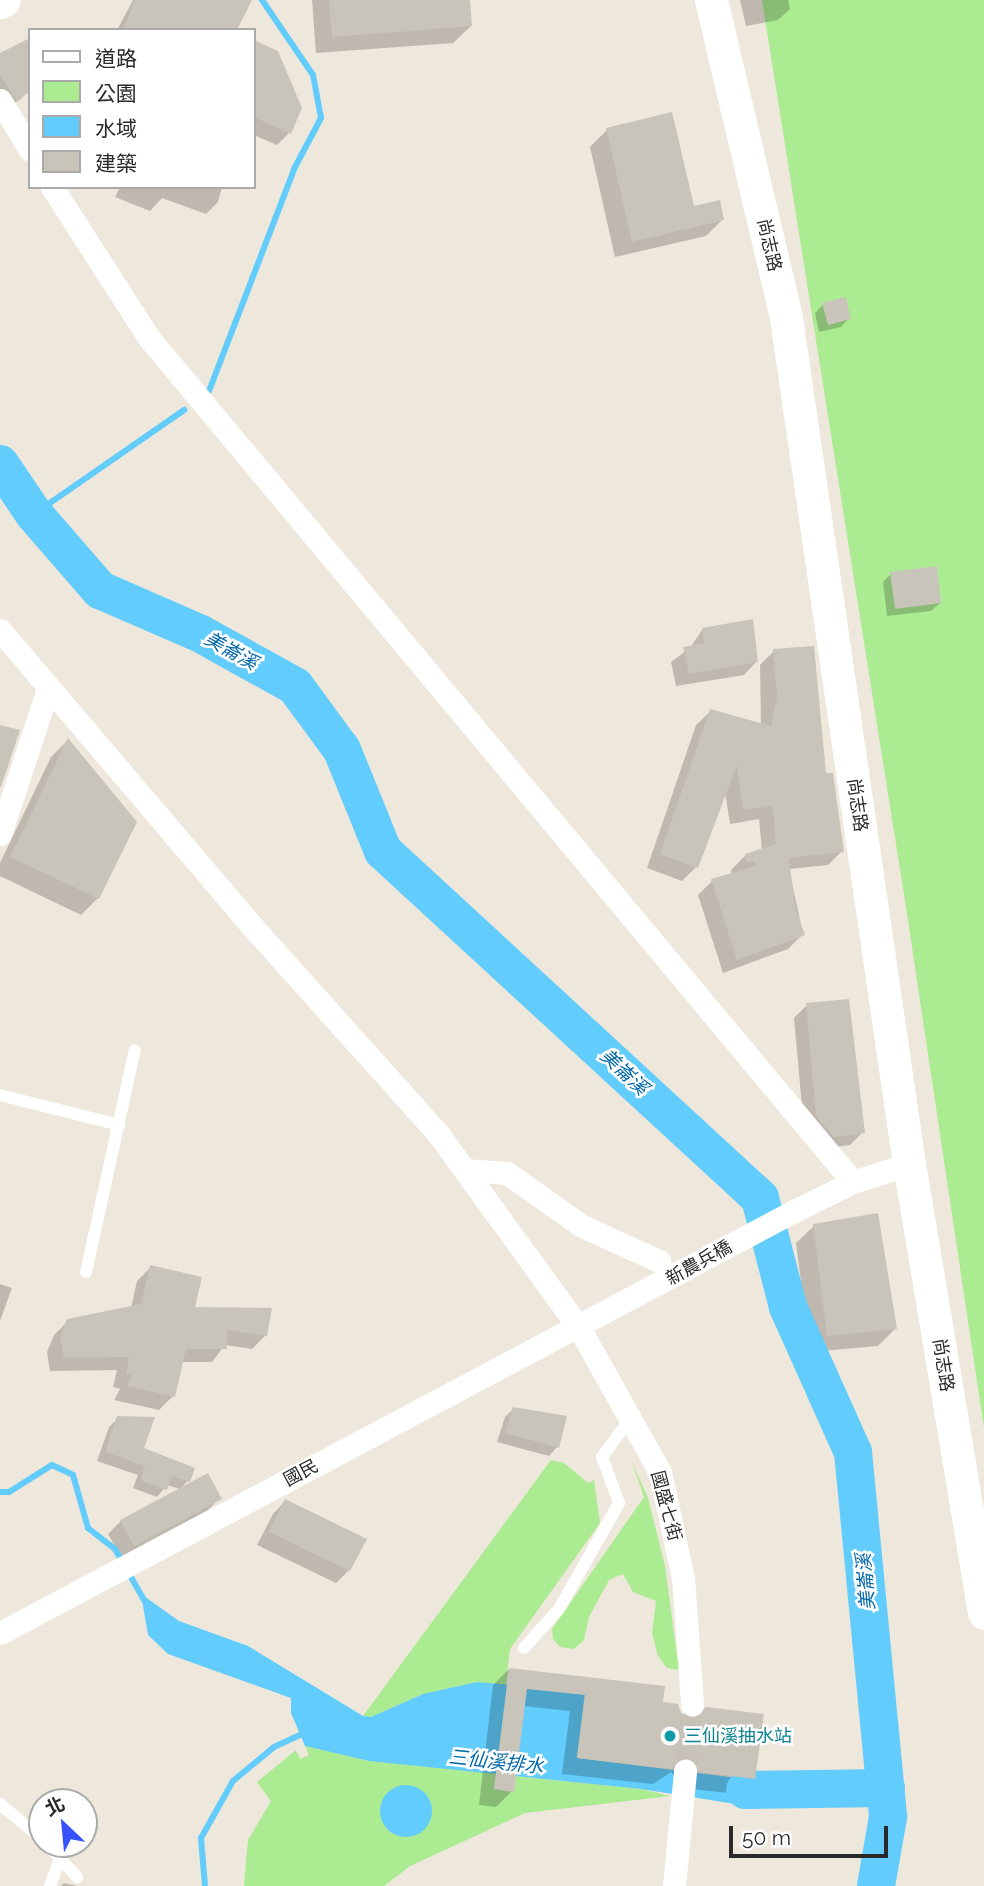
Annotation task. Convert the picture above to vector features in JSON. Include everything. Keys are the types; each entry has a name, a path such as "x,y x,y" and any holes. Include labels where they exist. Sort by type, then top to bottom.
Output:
{"street":[{"name":"尚志路","path":"711,0 786,318 909,1164 984,1613"},
{"path":"0,100 28,147"},
{"path":"53,189 149,338 853,1182"},
{"name":"國盛七街","path":"0,630 48,689 465,1170 578,1326 660,1472 675,1531 692,1672 692,1705"},
{"path":"0,834 48,689"},
{"name":"新農兵橋","path":"602,1316 796,1210 853,1182 909,1164"},
{"path":"465,1170 507,1173 582,1226 659,1261"},
{"name":"國民","path":"0,1633 578,1326 602,1316"},
{"path":"674,1886 685,1771"}],"lane":[{"path":"86,1272 135,1050"},
{"path":"0,1095 119,1125"},
{"path":"524,1648 559,1609 619,1503 602,1457 631,1418"},
{"path":"0,1804 28,1827"},
{"path":"50,1886 60,1858 77,1877"}],"green space":[{"path":"762,0 984,0 984,1428 906,907"},
{"path":"551,1460 564,1463 588,1483 594,1480 600,1523 510,1649 506,1685 477,1682 423,1694 371,1717 363,1716"},
{"path":"632,1462 648,1498 665,1566 679,1670 667,1668 658,1656 652,1633 656,1601 633,1592 623,1574 609,1580 589,1617 584,1640 574,1649 560,1647 553,1639 552,1629 644,1497"},
{"path":"305,1746 369,1761 496,1773 494,1789 514,1792 516,1776 641,1789 670,1796 525,1813 410,1866 384,1886 244,1886 248,1840 271,1801 257,1782 296,1750 300,1759 309,1755"}],"water":[{"path":"141,1594 179,1621 248,1646 363,1716 371,1717 423,1694 477,1682 585,1692 577,1758 762,1781 754,1807 641,1789 369,1761 305,1746 291,1713 291,1698 168,1654 148,1635"},
{"path":"406,1785 416,1787 424,1793 430,1801 430,1821 424,1829 416,1835 406,1837 396,1835 388,1829 382,1821 380,1811 382,1801 388,1793 396,1787"}],"building":[{"path":"135,0 252,0 238,28 124,28"},
{"path":"329,0 470,0 472,26 332,37"},
{"path":"28,39 28,93 17,102 0,75 0,53"},
{"path":"256,41 278,51 302,108 291,134 256,118"},
{"path":"672,112 694,206 720,200 724,220 632,242 606,128"},
{"path":"846,297 851,319 828,325 822,303"},
{"path":"937,566 941,603 895,609 890,572"},
{"path":"753,619 758,662 689,674 683,647 704,643 702,628"},
{"path":"814,646 826,773 833,773 844,852 789,858 795,907 805,935 737,960 711,879 756,866 754,861 746,862 745,854 776,844 773,806 743,810 737,765 698,868 660,854 710,709 771,726 777,697 773,649"},
{"path":"0,725 20,730 1,787 0,787"},
{"path":"68,738 137,822 99,899 10,857"},
{"path":"849,999 865,1133 834,1137 816,1116 806,1003"},
{"path":"878,1213 897,1329 827,1336 813,1224"},
{"path":"150,1265 202,1277 195,1307 272,1308 267,1336 227,1330 227,1349 186,1349 175,1397 127,1386 132,1375 126,1374 129,1357 64,1358 60,1337 67,1319 141,1304"},
{"path":"513,1407 567,1416 559,1448 505,1433"},
{"path":"117,1416 155,1417 144,1448 195,1468 190,1482 172,1476 167,1490 140,1480 145,1466 105,1452"},
{"path":"208,1473 222,1499 134,1546 120,1520"},
{"path":"285,1499 367,1539 350,1571 269,1532"},
{"name":"三仙溪抽水站","path":"509,1668 665,1686 663,1702 678,1704 681,1713 692,1719 706,1707 764,1714 755,1779 699,1772 687,1757 679,1759 671,1769 577,1758 585,1695 527,1689 514,1792 494,1789"}],"waterway":[{"path":"209,391 294,169 321,118 313,75 262,0"},
{"path":"34,514 184,410"},
{"name":"美崙溪","path":"0,464 34,514 100,590 201,634 295,686 342,750 383,851 760,1198 788,1307 853,1452 888,1817 876,1886"},
{"name":"三仙溪排水","path":"0,1492 9,1492 52,1465 73,1475 88,1528 115,1549 144,1600"},
{"name":"三仙溪排水","path":"205,1886 201,1838 233,1781 274,1747 308,1731"},
{"name":"三仙溪排水","path":"745,1790 886,1788"}],"tunnel":[{"path":"685,1771 692,1705"}],"place":[{"name":"三仙溪抽水站","path":"670,1736"}]}
